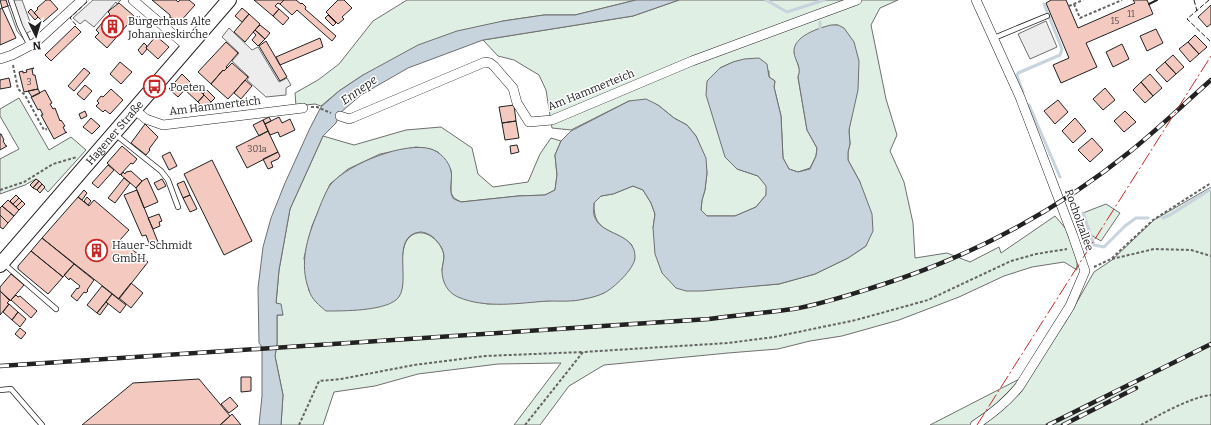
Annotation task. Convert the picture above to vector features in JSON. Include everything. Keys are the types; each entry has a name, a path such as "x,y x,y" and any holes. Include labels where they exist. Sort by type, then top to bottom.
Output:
{"main road":[{"name":"Hagener Straße","path":"1,264 229,0"}],"street":[{"path":"0,59 35,43 82,0"},
{"path":"133,0 188,47"},
{"name":"Am Hammerteich","path":"340,116 349,119 352,118 485,62 494,66 513,88 517,103 530,122 552,120 692,61 858,0"},
{"name":"Rocholzallee","path":"976,0 1020,97 1085,270"},
{"name":"Am Hammerteich","path":"135,110 146,119 163,125 303,108"},
{"path":"975,425 998,410 1011,398 1019,387 1070,306 1085,270"}],"lane":[{"path":"11,0 20,26 30,46"},
{"path":"994,38 1048,16"},
{"path":"114,134 161,171 168,180 178,207"},
{"path":"1,264 56,309"},
{"path":"0,390 11,389 42,425"}],"path":[{"path":"1069,6 1083,0"},
{"path":"1074,4 1080,18 1122,0"},
{"path":"11,55 18,89 25,96 44,130 47,129"},
{"path":"317,107 340,116"},
{"path":"0,190 24,182 53,164 78,157"},
{"path":"1112,259 1153,220 1211,184"},
{"path":"299,425 319,381 341,379 414,365 485,356 583,352 728,343 781,336 856,320 928,300 1011,261 1036,254 1077,248"},
{"path":"1085,270 1112,259 1154,249 1191,250 1211,256"},
{"path":"525,425 583,352"},
{"path":"1141,425 1163,412 1211,395"}],"green space":[{"path":"407,0 636,0 575,15 544,15 503,21 363,75 339,91 321,106 315,104 296,106 295,93 318,80 339,64 373,21"},
{"path":"679,0 898,0 880,8 871,25 886,99 897,135 890,151 904,182 913,223 915,258 947,253 970,262 999,247 1001,253 1055,216 1066,229 1077,260 1077,270 1064,262 1032,267 1004,276 959,297 899,320 842,336 810,341 778,349 604,365 569,386 540,425 514,425 561,363 498,364 418,374 375,386 334,392 323,425 281,425 283,395 275,356 277,344 277,315 283,315 276,303 279,270 290,209 323,136 354,145 406,130 441,127 472,148 478,174 493,187 528,182 540,154 551,138 561,141 555,155 557,175 555,190 545,195 518,196 461,202 454,198 451,193 451,170 438,152 416,147 380,154 348,169 330,184 312,226 304,258 309,291 402,264 403,252 407,240 412,235 423,233 435,239 442,250 444,256 442,271 487,304 583,299 604,293 632,245 601,225 597,220 594,203 601,196 613,194 633,186 643,190 651,203 655,214 653,228 754,286 779,284 815,274 848,258 866,246 860,182 848,160 851,115 838,25 824,27 814,33 794,52 800,71 798,77 807,130 817,148 816,156 810,168 798,172 789,169 783,158 781,116 774,87 775,81 769,77 769,71 745,61 735,62 720,68 737,169 758,176 767,186 766,195 756,207 735,216 707,216 701,211 707,173 705,158 696,136 687,125 674,118 658,105 629,101 571,130 552,128 546,90 539,75 514,60 498,56 483,40 633,16"},
{"path":"19,98 49,150 71,137 86,150 48,192 36,179 25,185 0,194 0,159 19,149 0,116 0,109"},
{"path":"1211,187 1211,425 930,425 1031,373 1066,321 1094,272 1112,260 1154,220"},
{"path":"1106,204 1120,213 1101,241 1091,235 1083,213"}],"shaded area":[{"path":"8,0 22,0 33,30 27,33 30,40 26,42 17,31 8,6 10,5"},
{"path":"93,0 121,0 117,4 116,2 94,27 85,20 80,24 73,18"},
{"path":"1046,21 1057,47 1030,59 1018,34"},
{"path":"229,28 252,50 258,47 279,82 287,78 291,85 286,88 286,95 266,97 247,80 249,77 232,61 239,53 222,37"}],"water":[{"name":"Ennepe","path":"636,0 679,0 633,16 483,40 408,68 361,95 340,113 336,123 323,136 290,209 279,270 276,303 281,304 283,315 277,315 277,344 275,356 283,395 281,425 259,425 262,396 262,347 259,343 258,288 263,247 271,218 285,183 321,107 339,91 363,75 418,45 457,31 503,21 544,15 575,15"},
{"path":"838,25 844,28 854,42 859,61 858,90 849,130 850,144 848,160 860,182 872,214 873,231 866,246 848,258 815,274 779,284 702,291 686,291 676,288 662,273 655,254 653,228 655,214 651,203 643,190 633,186 613,194 601,196 594,203 594,215 598,222 603,227 624,238 630,243 634,249 635,258 627,273 618,283 608,291 597,296 575,301 548,301 514,304 491,304 469,301 454,295 446,287 442,271 444,256 443,251 436,240 426,233 420,232 411,235 405,242 403,252 403,284 401,293 396,300 390,304 372,308 326,311 316,302 310,293 306,280 304,261 310,232 329,187 339,176 350,169 363,162 392,151 420,147 434,150 446,160 451,171 451,188 453,198 461,202 518,196 545,195 555,190 557,175 555,155 561,141 571,131 629,101 646,99 658,105 674,118 687,125 696,136 706,158 707,173 701,210 707,216 735,216 756,207 766,195 766,186 758,176 737,169 725,157 706,95 707,81 720,68 733,62 744,59 759,58 767,64 769,77 775,81 774,87 781,116 783,158 789,169 798,172 810,169 816,156 817,148 807,130 798,77 799,67 794,52 795,46 802,37 820,28"}],"building":[{"path":"0,0 6,0 8,6 2,8"},
{"path":"46,0 50,0 58,9 43,22 34,13"},
{"path":"152,0 176,0 178,2 180,0 189,0 195,5 179,23 173,18 170,18 170,15"},
{"path":"254,0 284,0 275,6 279,9 273,16"},
{"path":"284,0 296,0 301,4 302,3 306,7 305,9 336,36 332,41 297,10 292,15 280,4"},
{"path":"338,0 344,0 352,8 342,17 344,19 338,24 326,12"},
{"path":"1051,0 1066,0 1078,28 1135,3 1133,0 1147,0 1153,14 1086,43 1097,67 1061,83 1053,65 1069,58 1046,3"},
{"name":"Bürgerhaus Alte Johanneskirche","path":"119,3 134,16 132,19 134,20 131,24 128,24 107,48 95,37 99,33 96,30 110,14 108,12"},
{"path":"1211,5 1211,24 1207,27 1198,17"},
{"path":"2,8 16,38 0,45 0,9"},
{"path":"242,8 249,14 242,22 235,16"},
{"path":"31,9 38,17 35,20 28,12"},
{"path":"279,9 289,18 283,25 273,16"},
{"path":"249,14 260,24 245,42 234,32"},
{"path":"328,15 336,23 333,26 325,18"},
{"path":"260,25 270,33 265,39 255,30"},
{"path":"75,26 81,32 51,61 45,55"},
{"path":"1156,29 1163,43 1147,51 1140,36"},
{"path":"255,30 265,39 258,46 252,40 256,35 253,32"},
{"path":"1195,35 1207,47 1199,54 1188,42"},
{"path":"156,36 169,47 158,59 146,48"},
{"path":"320,38 323,47 280,65 276,57"},
{"path":"266,41 287,77 280,81 259,46"},
{"path":"226,42 238,53 226,67 227,68 224,71 223,70 211,84 198,72"},
{"path":"1188,42 1199,54 1190,62 1179,49"},
{"path":"144,43 147,46 147,49 142,55 138,50"},
{"path":"1122,44 1129,59 1113,67 1106,52"},
{"path":"1173,55 1184,67 1176,74 1165,62"},
{"path":"120,62 132,72 121,84 110,74"},
{"path":"1165,62 1176,74 1167,82 1156,70"},
{"path":"232,63 248,77 228,99 211,84 223,70 224,71"},
{"path":"34,68 32,69 33,75 35,75 38,89 24,92 19,72 27,72 26,70"},
{"path":"84,68 90,73 74,91 68,86"},
{"path":"182,74 191,83 178,97 169,89"},
{"path":"1150,74 1162,88 1153,96 1141,82"},
{"path":"9,78 11,87 0,89 0,80"},
{"path":"245,80 252,86 241,99 234,93"},
{"path":"1141,82 1153,96 1145,103 1133,90"},
{"path":"191,83 204,95 198,102 185,90"},
{"path":"85,85 92,91 84,100 77,94"},
{"path":"1105,88 1115,100 1103,110 1093,99"},
{"path":"38,89 40,93 32,97 28,91"},
{"path":"111,89 123,100 110,114 105,110 103,112 96,106 99,103 97,101 101,96 103,97"},
{"path":"45,90 52,103 50,104 53,109 55,108 60,121 61,120 65,126 63,127 66,133 54,139 41,115 43,115 40,109 38,110 31,97"},
{"path":"207,90 215,98 211,102 203,94"},
{"path":"204,95 211,102 205,109 198,102"},
{"path":"1058,100 1068,112 1055,124 1044,111"},
{"path":"514,105 516,121 502,123 499,107"},
{"path":"85,111 87,116 81,119 79,114"},
{"path":"1125,111 1136,122 1124,132 1114,121"},
{"path":"269,117 271,121 265,124 263,120"},
{"path":"279,117 282,123 290,119 295,130 280,137 278,132 270,135 265,124"},
{"path":"91,118 100,126 92,134 83,127"},
{"path":"1075,118 1086,131 1073,143 1062,131"},
{"path":"263,120 268,131 259,136 253,125"},
{"path":"516,121 519,138 505,140 502,123"},
{"path":"145,124 158,137 146,155 131,143"},
{"path":"268,131 278,152 247,168 236,147"},
{"path":"0,134 7,146 0,150"},
{"path":"1092,138 1103,150 1090,162 1078,150"},
{"path":"517,145 519,152 511,154 510,146"},
{"path":"122,146 137,159 120,175 107,163"},
{"path":"170,152 177,166 169,170 162,156"},
{"path":"278,152 280,156 278,159 271,162 273,167 268,169 263,159"},
{"path":"212,160 252,241 224,255 184,174"},
{"path":"108,165 114,170 98,188 92,183"},
{"path":"131,171 142,181 136,188 121,175 123,172 125,174 126,172"},
{"path":"124,178 130,183 115,203 108,198"},
{"path":"147,178 158,202 144,208 136,188"},
{"path":"36,179 39,181 33,188 30,185"},
{"path":"162,179 166,186 158,190 154,183"},
{"path":"39,181 42,184 37,190 33,188"},
{"path":"184,181 190,195 183,198 177,184"},
{"path":"42,184 45,187 40,193 37,190"},
{"path":"84,190 87,193 82,200 78,197"},
{"path":"137,190 158,242 150,246 146,235 142,236 124,195"},
{"path":"16,195 19,198 13,204 10,201"},
{"path":"190,195 197,209 190,212 183,198"},
{"name":"Hauer-Schmidt GmbH","path":"78,197 89,206 94,200 129,230 120,240 148,262 119,299 42,238"},
{"path":"87,197 91,201 88,205 84,201"},
{"path":"19,198 22,201 16,207 13,204"},
{"path":"8,200 19,210 14,216 2,206"},
{"path":"22,201 25,204 19,210 16,207"},
{"path":"2,206 14,216 8,223 0,215 0,208"},
{"path":"159,214 162,221 159,222 160,226 153,229 148,218"},
{"path":"0,215 8,223 3,229 0,227"},
{"path":"42,238 74,264 63,277 31,251"},
{"path":"31,251 63,277 48,294 18,269 18,266"},
{"path":"74,264 94,280 87,290 88,291 86,293 84,292 77,301 71,296 80,286 70,278 69,280 64,275"},
{"path":"11,274 24,285 10,301 0,291 0,287"},
{"path":"131,283 143,293 131,308 119,298"},
{"path":"102,286 112,294 97,313 87,305"},
{"path":"0,291 10,300 7,303 9,304 0,315"},
{"path":"112,294 126,305 120,313 106,302"},
{"path":"16,295 18,297 20,296 37,311 31,318 11,300"},
{"path":"106,302 108,304 100,315 97,313"},
{"path":"9,304 18,312 12,320 3,312"},
{"path":"18,312 26,319 20,327 12,320"},
{"path":"20,328 26,333 21,339 15,334"},
{"path":"241,377 251,377 251,391 241,392"},
{"path":"199,379 230,416 220,425 82,425 133,383"},
{"path":"230,397 238,406 229,413 221,404"},
{"path":"232,414 241,425 220,425 230,416"}],"waterway":[{"path":"766,0 787,12 824,0"},
{"path":"1023,92 1017,76 1018,73 1060,55 1062,49 1044,4"},
{"path":"820,22 820,28"},
{"path":"1029,105 1060,177"},
{"path":"1163,218 1211,189"},
{"path":"1083,213 1094,245 1104,247 1125,226 1136,218 1148,218"}],"railway":[{"path":"0,366 709,319 793,309 815,304 881,285 948,260 981,246 1044,212 1074,193 1132,150 1211,80"},
{"path":"1048,425 1211,344"},
{"path":"1063,425 1136,388"}],"fence":[{"path":"76,25 70,18 89,0"},
{"path":"1194,0 1197,11"},
{"path":"1209,0 1187,19 1211,42"}],"wall":[{"path":"1149,4 1157,0"}],"power":[{"path":"977,425 1211,56"}],"place":[{"name":"Bürgerhaus Alte Johanneskirche","path":"112,27"},
{"name":"Poeten","path":"154,87"},
{"name":"Hauer-Schmidt GmbH","path":"96,251"}]}
